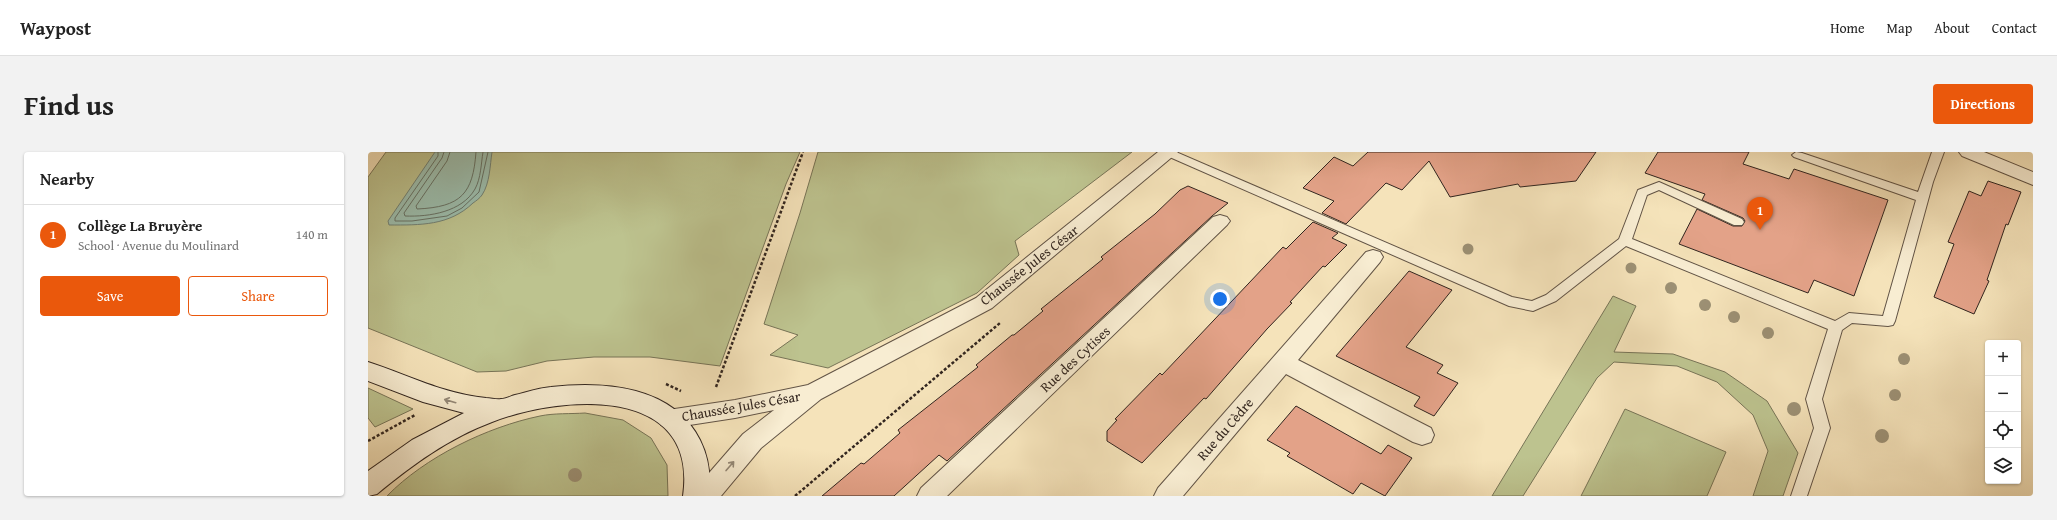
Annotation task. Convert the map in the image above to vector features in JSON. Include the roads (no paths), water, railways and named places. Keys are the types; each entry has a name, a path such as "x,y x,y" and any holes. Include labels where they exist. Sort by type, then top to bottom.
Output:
{"street":[{"name":"Chaussée Jules César","path":"705,496 752,441 813,393 984,303 1169,152"},
{"path":"1968,152 2033,179"},
{"name":"Rue des Cytises","path":"930,496 1220,221"},
{"name":"Rue du Cèdre","path":"1167,496 1284,363 1373,257"},
{"path":"1284,363 1422,435"},
{"path":"368,370 426,394 469,406 502,409"},
{"name":"Chaussée Jules César","path":"670,418 735,409 813,393"},
{"path":"368,486 386,471 432,440 455,428 502,409 547,397 602,394 626,398 643,403 670,418 681,429 695,456 697,472 696,496"}],"lane":[{"path":"1169,152 1509,301 1532,306 1551,298 1625,241 1642,193 1658,186 1738,222"},
{"path":"1799,496 1822,428 1814,400 1836,328 1849,318 1888,321 1923,198 1938,152"},
{"path":"1798,155 1923,198"},
{"path":"1625,241 1836,328"}],"water":[{"path":"435,152 492,152 488,180 482,195 464,211 444,220 434,223 412,225 389,225 388,221"}],"place":[{"name":"Collège La Bruyère","path":"1760,230"}]}
